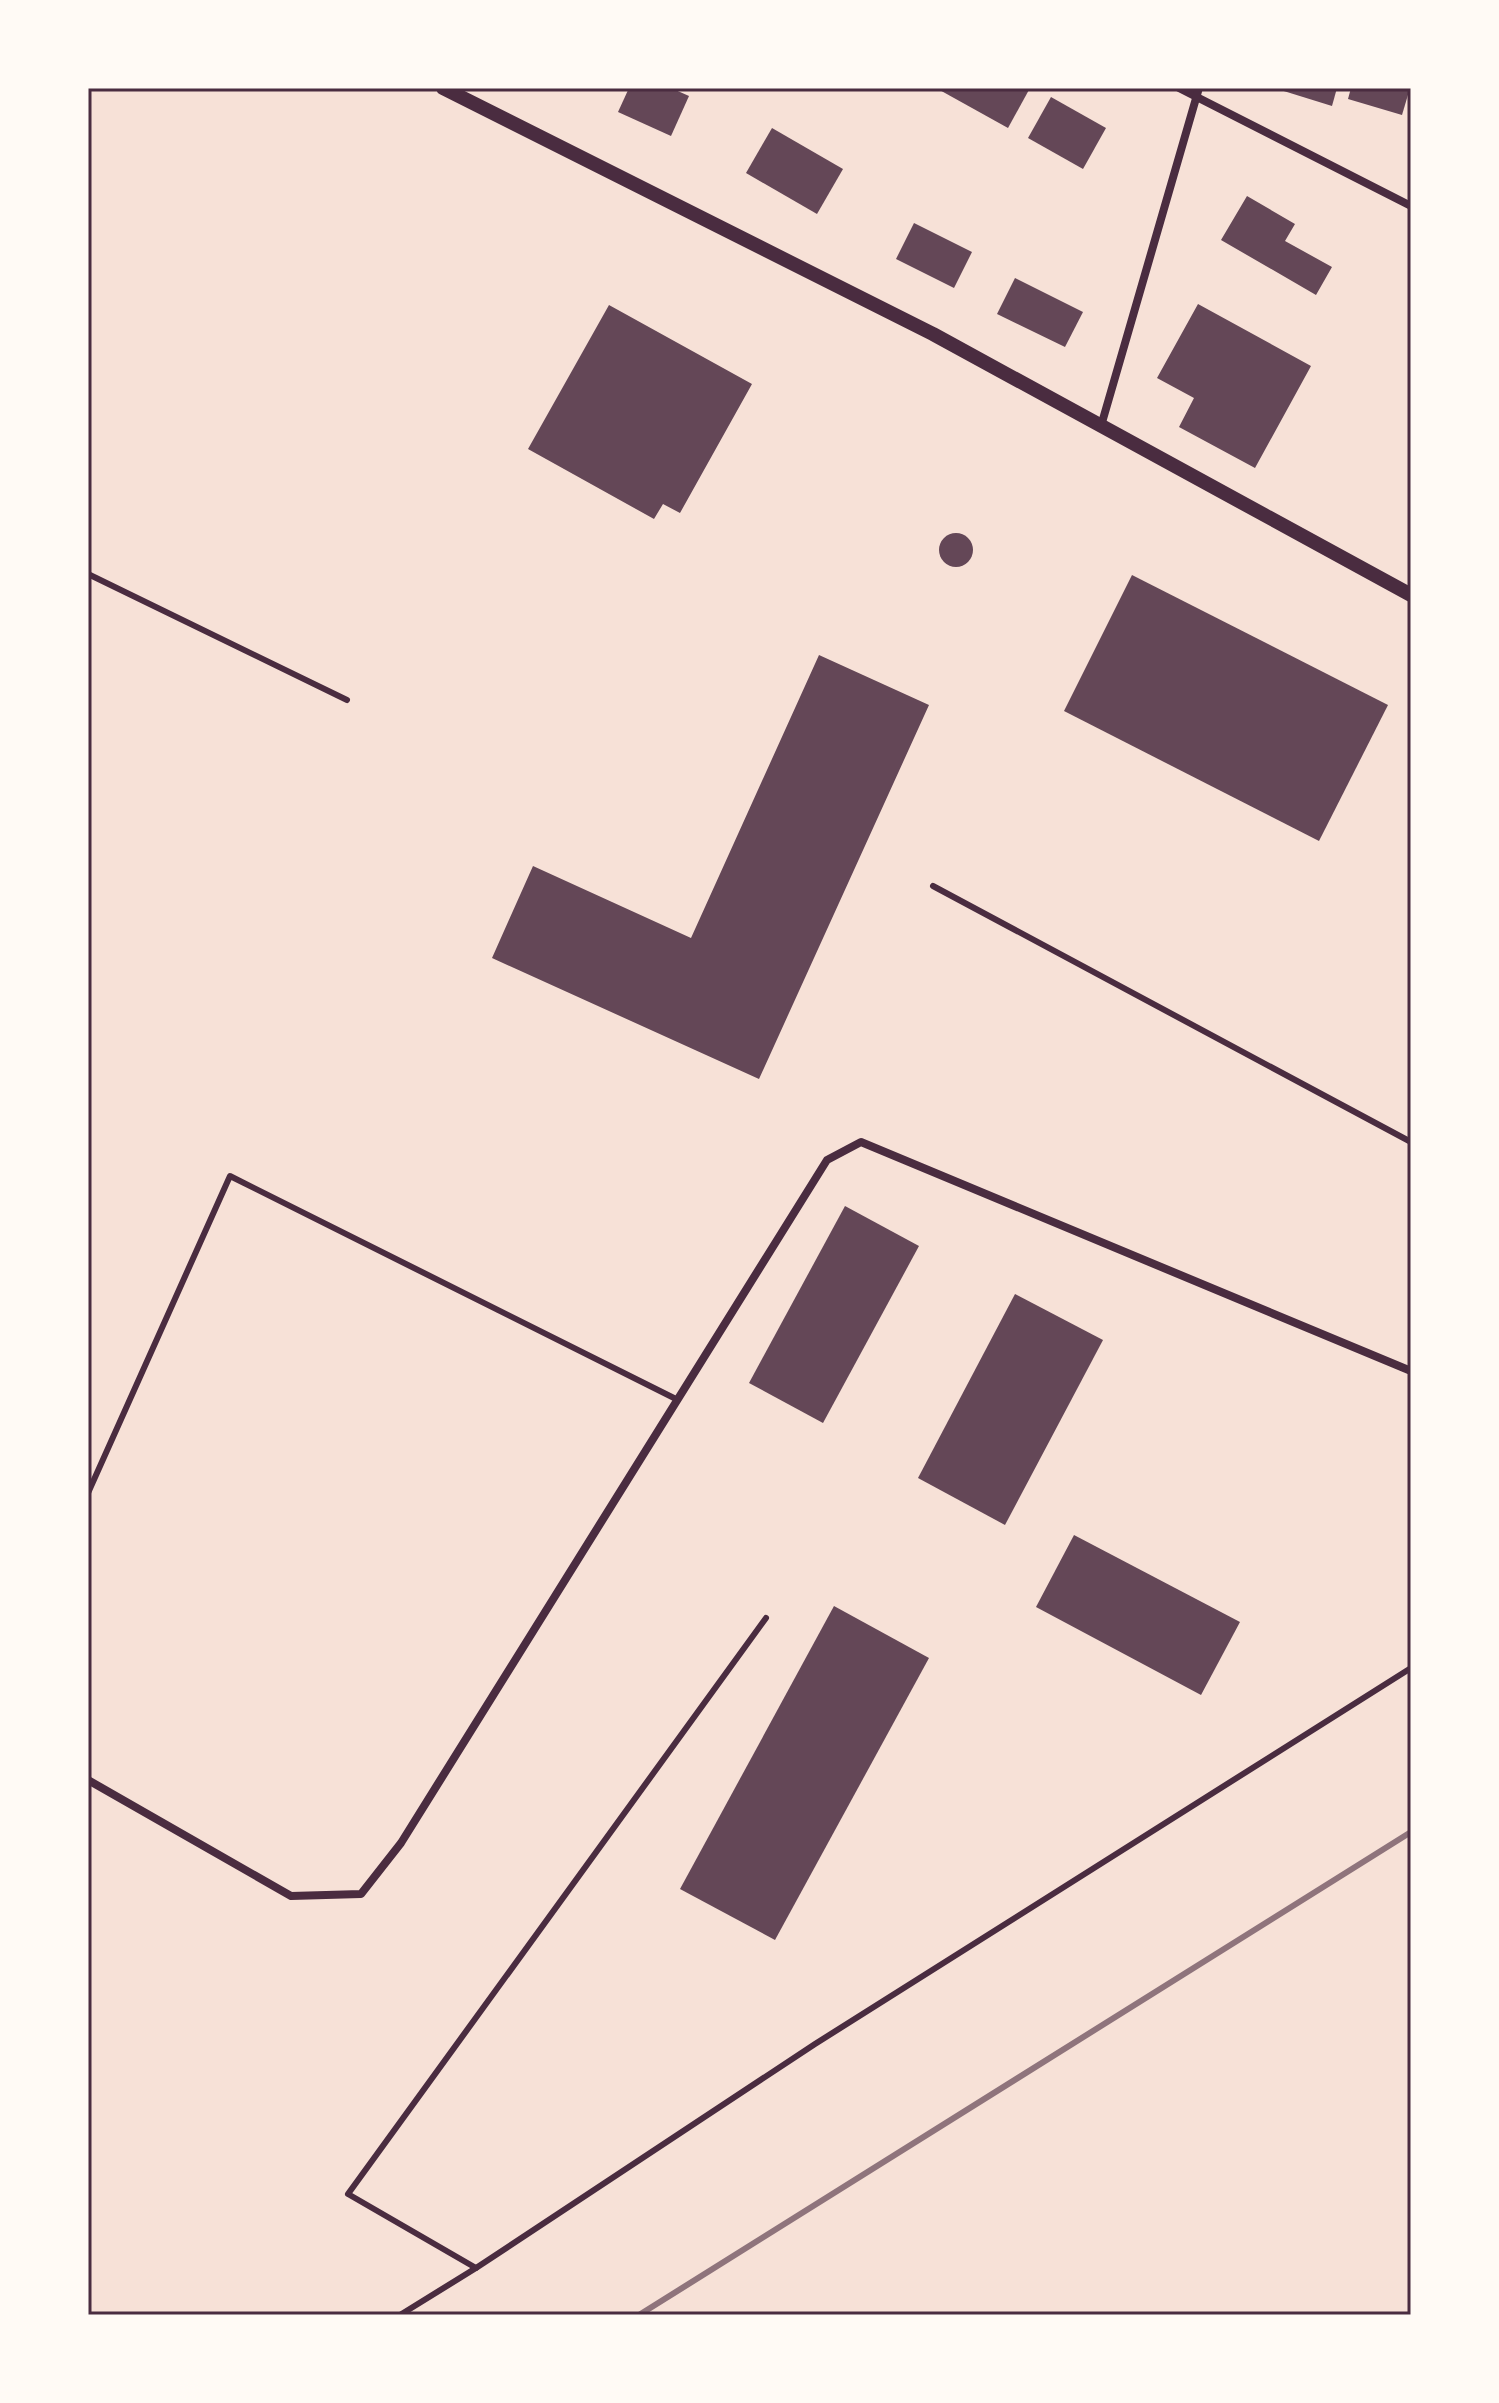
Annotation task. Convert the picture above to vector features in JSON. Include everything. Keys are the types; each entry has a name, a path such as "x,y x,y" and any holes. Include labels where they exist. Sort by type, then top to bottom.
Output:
{"street":[{"path":"443,88 919,327 1411,595"},
{"path":"1179,88 1198,93 1411,206"},
{"path":"1101,426 1198,93"},
{"path":"88,1780 291,1896 361,1894 401,1843 827,1160 861,1142 1411,1371"}],"lane":[{"path":"88,574 347,700"},
{"path":"933,886 1411,1142"},
{"path":"88,1493 230,1176 678,1400"},
{"path":"476,2268 348,2194 766,1618"},
{"path":"400,2315 815,2044 1411,1668"}],"building":[{"path":"629,88 671,88 689,96 671,136 618,112"},
{"path":"936,88 1030,88 1008,128"},
{"path":"1274,88 1337,88 1332,106"},
{"path":"1351,88 1410,88 1402,115 1348,99"},
{"path":"1051,97 1106,128 1083,169 1028,138"},
{"path":"772,128 843,169 817,214 746,173"},
{"path":"1247,196 1295,224 1285,241 1332,267 1316,295 1221,240"},
{"path":"914,223 972,252 954,288 896,259"},
{"path":"1015,278 1083,312 1065,347 997,314"},
{"path":"1198,304 1311,366 1255,468 1179,427 1194,398 1157,378"},
{"path":"609,305 752,384 680,513 663,504 654,519 528,449"},
{"path":"956,533 968,538 973,550 968,562 956,567 944,562 939,550 944,538"},
{"path":"1132,575 1388,705 1319,841 1064,711"},
{"path":"819,655 929,705 759,1079 492,958 533,866 691,938"},
{"path":"845,1206 919,1246 823,1423 749,1383"},
{"path":"1015,1294 1103,1340 1005,1525 918,1478"},
{"path":"1074,1535 1240,1622 1201,1695 1036,1607"},
{"path":"834,1606 929,1658 775,1940 680,1889"}],"railway":[{"path":"639,2315 1411,1832"}]}
